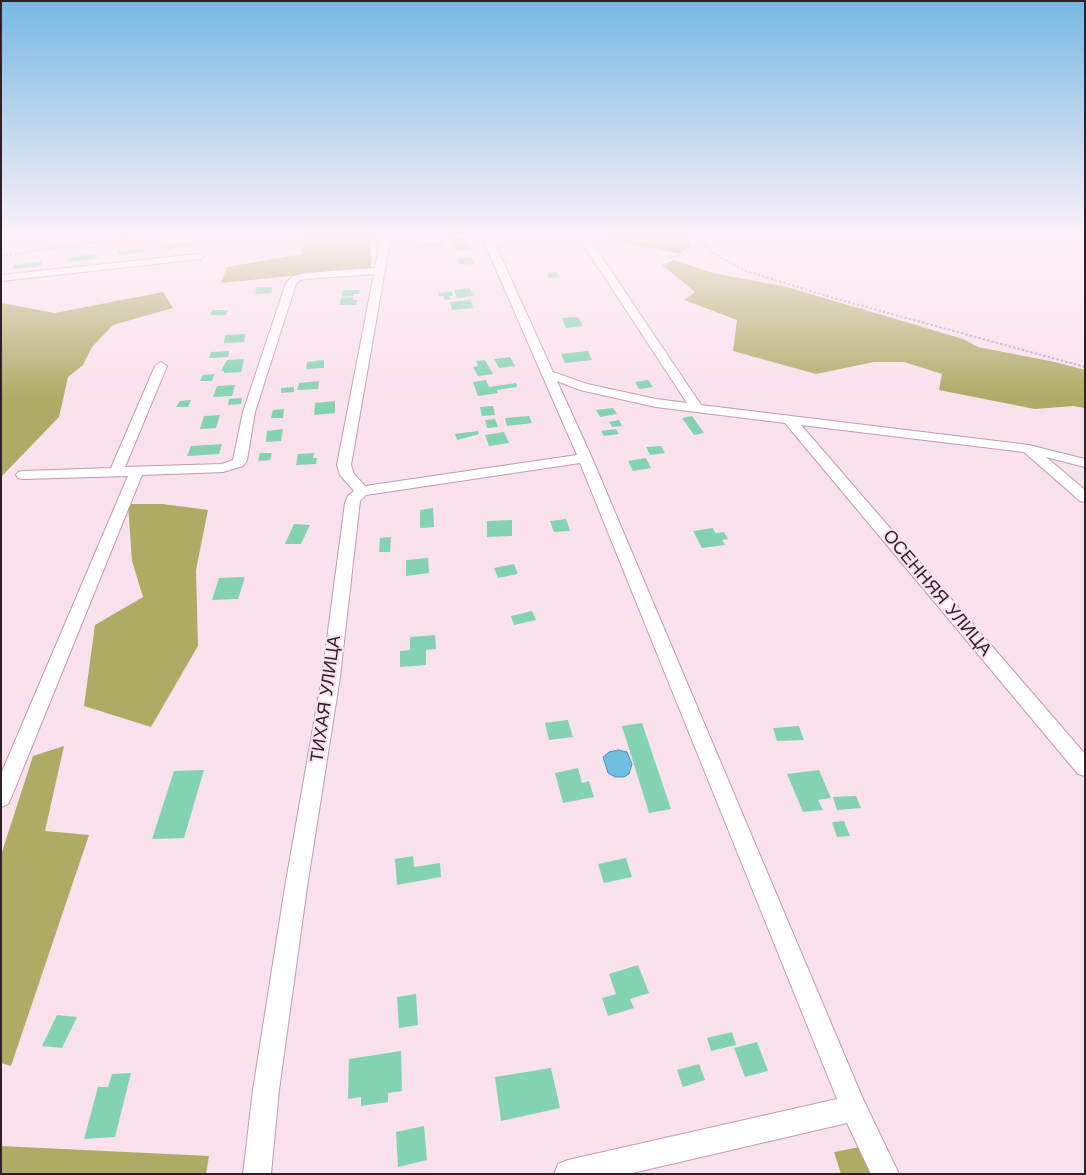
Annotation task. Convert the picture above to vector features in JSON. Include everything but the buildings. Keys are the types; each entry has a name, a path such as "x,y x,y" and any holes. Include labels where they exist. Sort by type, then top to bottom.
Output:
{"street":[{"path":"23,475 223,468 238,463 249,412 278,315 289,290"},
{"path":"376,290 344,465 347,475 362,491 585,458"},
{"path":"510,290 585,458 854,1108 886,1174"},
{"path":"618,290 697,408"},
{"path":"116,472 161,366"},
{"path":"548,374 584,387 656,403 1028,449 1085,462"},
{"name":"ОСЕННЯЯ УЛИЦА","path":"789,419 1085,768"},
{"path":"1028,449 1085,498"},
{"path":"1,798 137,471"},
{"name":"ТИХАЯ УЛИЦА","path":"257,1174 266,1090 296,887 331,677 352,503 353,499 362,491"},
{"path":"568,1174 854,1108"}],"path":[{"path":"807,290 1085,367"}],"shaded area":[{"path":"692,290 797,290 963,339 978,347 1055,362 1085,370 1085,408 1073,406 1035,409 939,390 942,374 904,362 874,362 816,374 733,351 737,320 684,300 695,292"},
{"path":"163,292 173,308 113,325 92,347 83,365 68,377 59,417 1,477 1,303 55,313"},
{"path":"128,504 163,504 208,510 196,570 198,646 151,727 84,706 95,625 143,597 132,561"},
{"path":"64,746 45,831 89,835 11,1066 1,1063 1,855 33,756"},
{"path":"1,1146 209,1156 206,1174 1,1174"},
{"path":"865,1146 877,1174 841,1174 834,1152"}],"water":[{"path":"618,750 627,752 632,764 629,774 624,777 615,777 608,773 603,757 609,752"}]}
